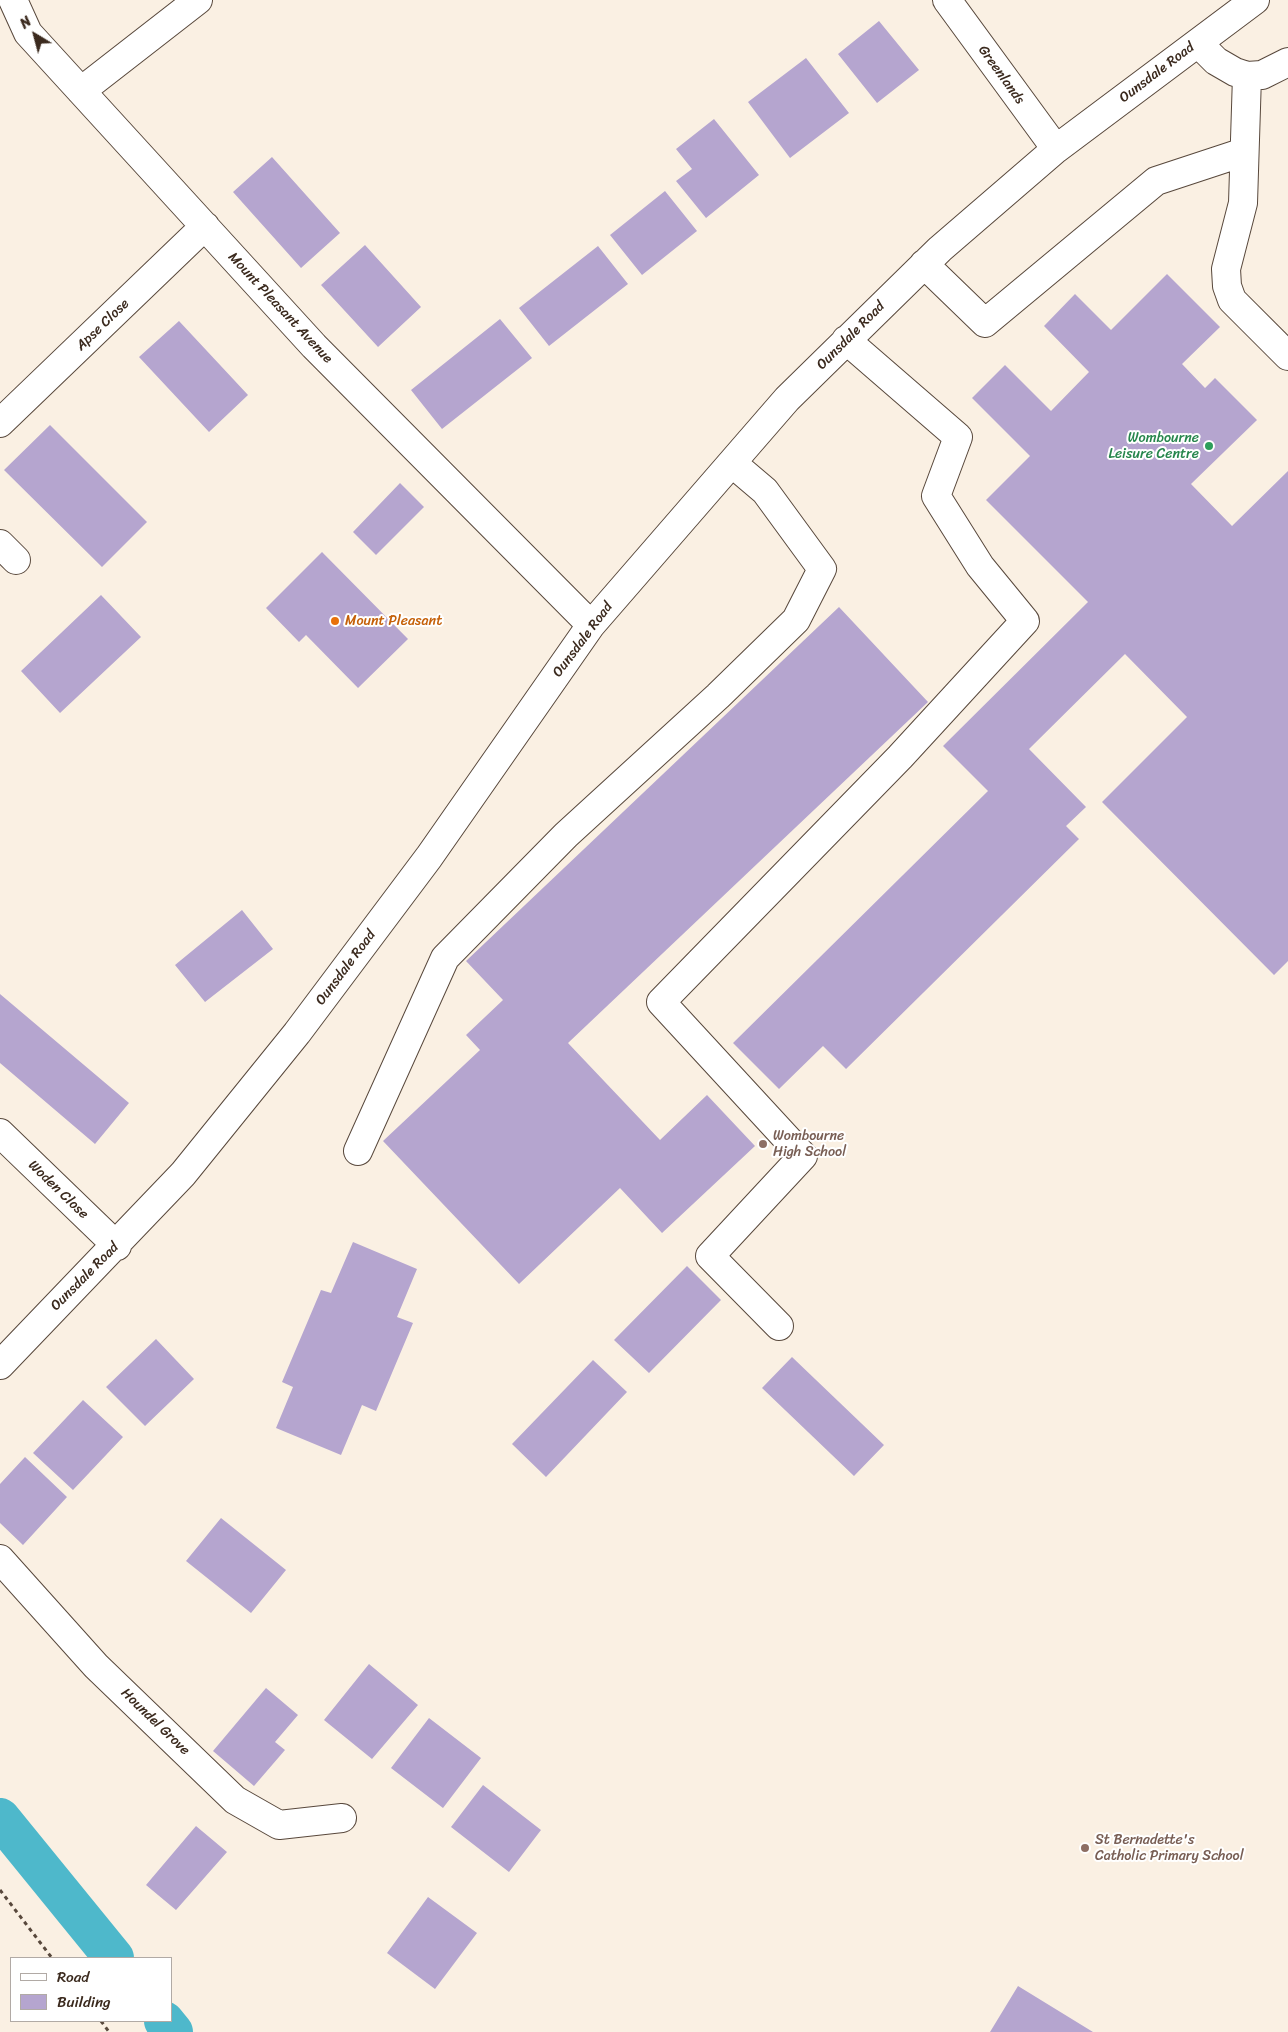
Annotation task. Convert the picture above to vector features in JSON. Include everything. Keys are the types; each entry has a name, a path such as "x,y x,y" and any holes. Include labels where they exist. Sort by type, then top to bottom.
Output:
{"street":[{"name":"Mount Pleasant Avenue","path":"13,0 28,33 314,346 591,625"},
{"path":"81,91 198,0"},
{"name":"Greenlands","path":"947,0 1056,149"},
{"name":"Ounsdale Road","path":"0,1365 117,1246 183,1174 297,1033 429,857 591,625 787,399 924,264 1056,149 1256,0"},
{"path":"1198,42 1216,61 1235,72 1247,76 1262,75 1288,62"},
{"path":"1247,76 1243,203 1226,270 1227,286 1232,300 1288,356"},
{"path":"924,264 985,324 1156,181 1244,152"},
{"name":"Apse Close","path":"0,423 205,226"},
{"path":"779,1326 710,1256 803,1156 662,1002 900,757 1025,621 980,566 936,496 958,437 846,340"},
{"path":"358,1151 445,958 566,835 718,696 796,620 822,569 765,491 732,463"},
{"name":"Woden Close","path":"0,1134 117,1246"},
{"name":"Houndel Grove","path":"0,1559 96,1666 235,1800 279,1825 342,1818"}],"path":[{"path":"0,1890 51,1957"},
{"path":"102,2022 110,2032"}],"building":[{"path":"879,21 919,70 877,103 838,54"},
{"path":"806,58 849,113 790,158 748,102"},
{"path":"714,119 759,175 706,218 676,181 692,169 676,149"},
{"path":"272,157 340,233 301,268 233,192"},
{"path":"665,191 697,231 642,275 610,235"},
{"path":"365,245 421,307 378,347 321,285"},
{"path":"598,246 628,284 549,346 519,308"},
{"path":"1167,274 1220,327 1182,364 1205,388 1215,378 1257,420 1191,484 1232,526 1288,471 1288,961 1274,975 1102,802 1187,717 1125,654 1029,749 1086,807 1066,826 1079,839 846,1069 823,1046 779,1089 733,1043 988,791 943,746 1088,602 986,500 1030,456 972,398 1005,365 1051,411 1089,372 1044,326 1075,294 1111,330"},
{"path":"500,319 532,358 442,429 411,390"},
{"path":"179,321 248,395 209,432 139,357"},
{"path":"50,425 147,522 102,567 4,470"},
{"path":"400,483 424,507 376,555 353,532"},
{"name":"Mount Pleasant","path":"322,552 408,639 358,688 306,635 299,642 266,608"},
{"path":"101,595 141,637 60,713 21,671"},
{"path":"839,607 928,702 568,1043 660,1140 707,1095 755,1146 662,1233 620,1188 519,1284 383,1141 480,1050 466,1035 503,1000 466,961"},
{"path":"242,910 273,949 205,1002 175,965"},
{"path":"0,994 129,1103 95,1144 0,1063"},
{"path":"353,1242 417,1269 397,1317 413,1323 376,1411 362,1405 341,1455 276,1428 293,1387 282,1382 321,1290 331,1293"},
{"path":"687,1266 721,1300 649,1373 614,1340"},
{"path":"156,1339 194,1379 145,1426 106,1387"},
{"path":"792,1357 884,1445 854,1476 762,1388"},
{"path":"593,1360 627,1392 546,1477 512,1444"},
{"path":"83,1400 123,1437 73,1490 33,1453"},
{"path":"25,1457 67,1497 23,1545 0,1523 0,1484"},
{"path":"221,1518 286,1570 251,1613 186,1561"},
{"path":"369,1664 418,1705 372,1759 324,1720"},
{"path":"266,1688 298,1715 275,1742 285,1750 254,1786 213,1751"},
{"path":"429,1718 481,1758 443,1808 391,1768"},
{"path":"483,1785 541,1830 509,1872 451,1827"},
{"path":"196,1826 227,1852 176,1910 146,1885"},
{"path":"428,1897 477,1933 435,1989 387,1953"},
{"path":"1018,1986 1093,2032 990,2032"}],"waterway":[{"path":"0,1818 113,1957"},
{"path":"165,2022 173,2032"}],"place":[{"name":"Wombourne Leisure Centre","path":"1209,446"},
{"name":"Mount Pleasant","path":"335,621"},
{"name":"Wombourne High School","path":"763,1144"},
{"name":"St Bernadette's Catholic Primary School","path":"1085,1848"}]}
